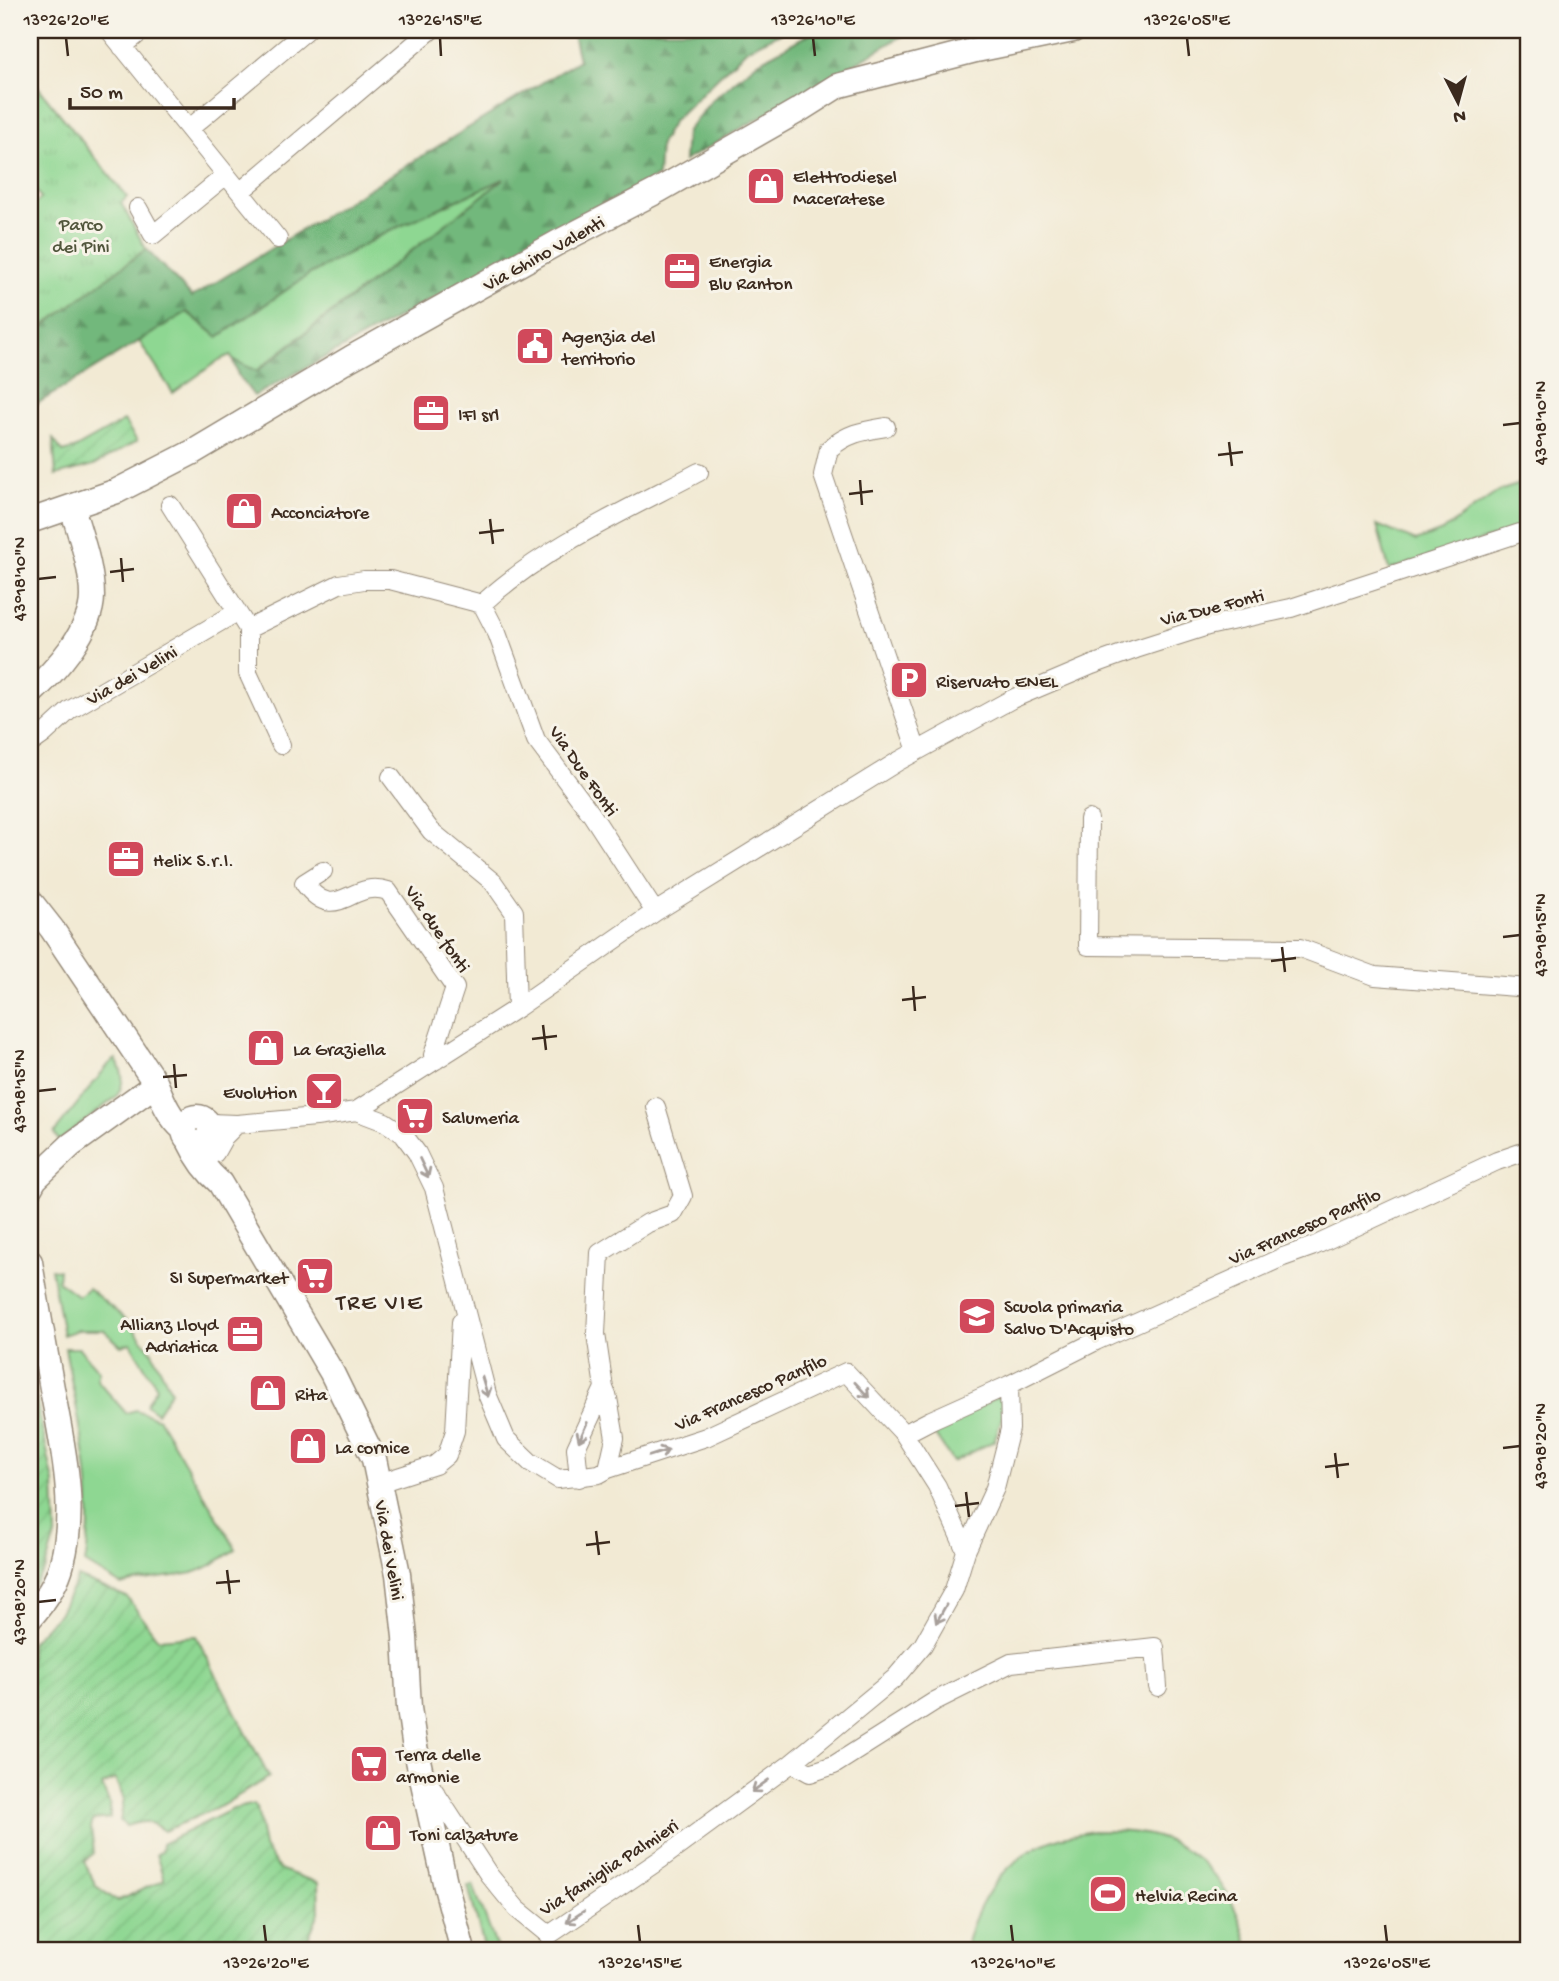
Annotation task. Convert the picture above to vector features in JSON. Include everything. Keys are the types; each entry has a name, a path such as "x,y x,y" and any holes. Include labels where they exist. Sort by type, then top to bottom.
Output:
{"street":[{"path":"109,30 278,239"},
{"path":"122,47 144,30"},
{"path":"189,129 307,30"},
{"path":"240,192 432,30"},
{"name":"Via Ghino Valenti","path":"30,521 117,491 193,452 351,358 557,243 659,190 837,86 976,50 1073,30"},
{"path":"138,208 153,235 226,175"},
{"path":"886,427 855,432 841,439 829,449 823,475 917,751"},
{"path":"248,629 339,584 364,580 390,580 482,604 507,581 543,557 699,472"},
{"path":"170,505 248,629 248,673 281,745"},
{"path":"30,694 53,673 70,650 85,625 93,598 88,564 72,507"},
{"name":"Via Due Fonti","path":"201,1133 237,1124 356,1111 517,1008 655,912 917,751 1012,699 1109,658 1208,626 1291,608 1529,530"},
{"name":"Via Due Fonti","path":"482,604 497,633 536,740 592,815 655,912"},
{"name":"Via dei Velini","path":"30,744 70,710 237,612"},
{"path":"391,777 431,831 493,882 514,912 517,1008"},
{"path":"1089,819 1088,946 1300,948 1376,976 1529,988"},
{"name":"Via due fonti","path":"323,872 304,883 312,895 323,902 334,902 368,889 380,888 388,891 455,988 433,1055 436,1060"},
{"name":"Via dei Velini","path":"30,901 52,929 156,1084 201,1133 196,1156 220,1183 332,1373 374,1459 398,1574 409,1709 446,1887 463,1951"},
{"path":"32,1181 71,1145 156,1084"},
{"path":"608,1469 615,1438 596,1334 600,1253 648,1223 673,1214 682,1196 656,1107"},
{"name":"Via Francesco Panfilo","path":"356,1111 385,1122 403,1134 417,1153 434,1188 487,1394 506,1439 530,1462 558,1479 599,1475 608,1469 706,1437 846,1372 904,1434 1109,1335 1283,1257 1314,1246 1497,1161 1529,1150"},
{"path":"201,1133 230,1129 237,1124"},
{"path":"30,1262 36,1324 65,1460 68,1527 62,1565 44,1602 30,1618"},
{"path":"379,1483 435,1465 447,1455 456,1431 461,1294"},
{"name":"Via famiglia Palmieri","path":"421,1771 489,1875 517,1909 549,1935 661,1859 792,1763 895,1678 923,1645 954,1590 966,1551 995,1488 1010,1429 1009,1385"},
{"path":"579,1478 576,1448 604,1388"},
{"path":"904,1434 937,1486 966,1551"},
{"path":"792,1763 810,1773 834,1765 935,1701 1011,1663 1155,1647 1158,1687"}],"green space":[{"path":"572,30 786,30 747,49 674,120 660,144 658,176 254,396 238,375 233,360 257,371 504,179 387,232 308,275 218,337 187,312 30,408 30,336 146,249 192,297 579,60"},
{"path":"816,30 913,30 684,161 686,132 712,100 758,62"},
{"name":"Parco dei Pini","path":"30,77 127,197 121,203 146,249 30,336 30,209 41,198 30,182"},
{"path":"507,177 256,371 233,360 230,355 173,393 139,341 187,312 218,337 308,275 387,232"},
{"path":"124,421 137,441 94,465 56,475 53,439 63,452 74,449"},
{"path":"1529,481 1529,525 1389,570 1377,525 1416,541 1442,531 1499,491"},
{"path":"116,1059 122,1078 116,1097 59,1141 54,1133 109,1064"},
{"path":"51,1269 59,1270 58,1281 78,1296 88,1288 127,1320 152,1352 171,1391 157,1413 146,1405 157,1387 130,1343 121,1346 104,1330 78,1330 63,1335"},
{"path":"65,1348 79,1348 99,1371 97,1380 126,1413 136,1410 159,1419 236,1549 198,1571 121,1585 85,1563 88,1482"},
{"path":"30,1372 54,1483 56,1533 45,1568 30,1591"},
{"path":"999,1396 1006,1406 994,1441 953,1462 933,1432"},
{"path":"78,1577 127,1597 158,1639 196,1636 269,1777 223,1805 164,1831 146,1822 126,1826 120,1821 124,1799 115,1779 102,1785 110,1805 110,1818 93,1820 91,1828 94,1853 84,1861 96,1886 117,1901 164,1880 156,1854 161,1851 162,1844 233,1809 254,1804 264,1847 279,1869 318,1883 319,1912 303,1951 30,1951 30,1643 59,1614"},
{"name":"Helvia Recina","path":"1093,1831 1155,1836 1181,1847 1196,1858 1221,1884 1230,1899 1249,1951 965,1951 985,1898 1008,1869 1038,1847 1060,1838"},
{"path":"473,1885 498,1951 485,1951 468,1886"}],"place":[{"name":"Elettrodiesel Maceratese","path":"766,186"},
{"name":"Energia Blu Ranton","path":"682,271"},
{"name":"Agenzia del territorio","path":"535,346"},
{"name":"IFI srl","path":"431,413"},
{"name":"Acconciatore","path":"244,511"},
{"name":"Riservato ENEL","path":"909,680"},
{"name":"Helix S.r.l.","path":"126,859"},
{"name":"La Graziella","path":"266,1048"},
{"name":"Evolution","path":"324,1091"},
{"name":"Salumeria","path":"415,1116"},
{"name":"SI Supermarket","path":"315,1276"},
{"name":"Scuola primaria Salvo D'Acquisto","path":"977,1316"},
{"name":"Allianz Lloyd Adriatica","path":"245,1334"},
{"name":"Rita","path":"268,1393"},
{"name":"La cornice","path":"308,1446"},
{"name":"Terra delle armonie","path":"369,1764"},
{"name":"Toni calzature","path":"383,1833"},
{"name":"Helvia Recina","path":"1108,1894"}],"district":[{"name":"TRE VIE","path":"380,1301"}]}
